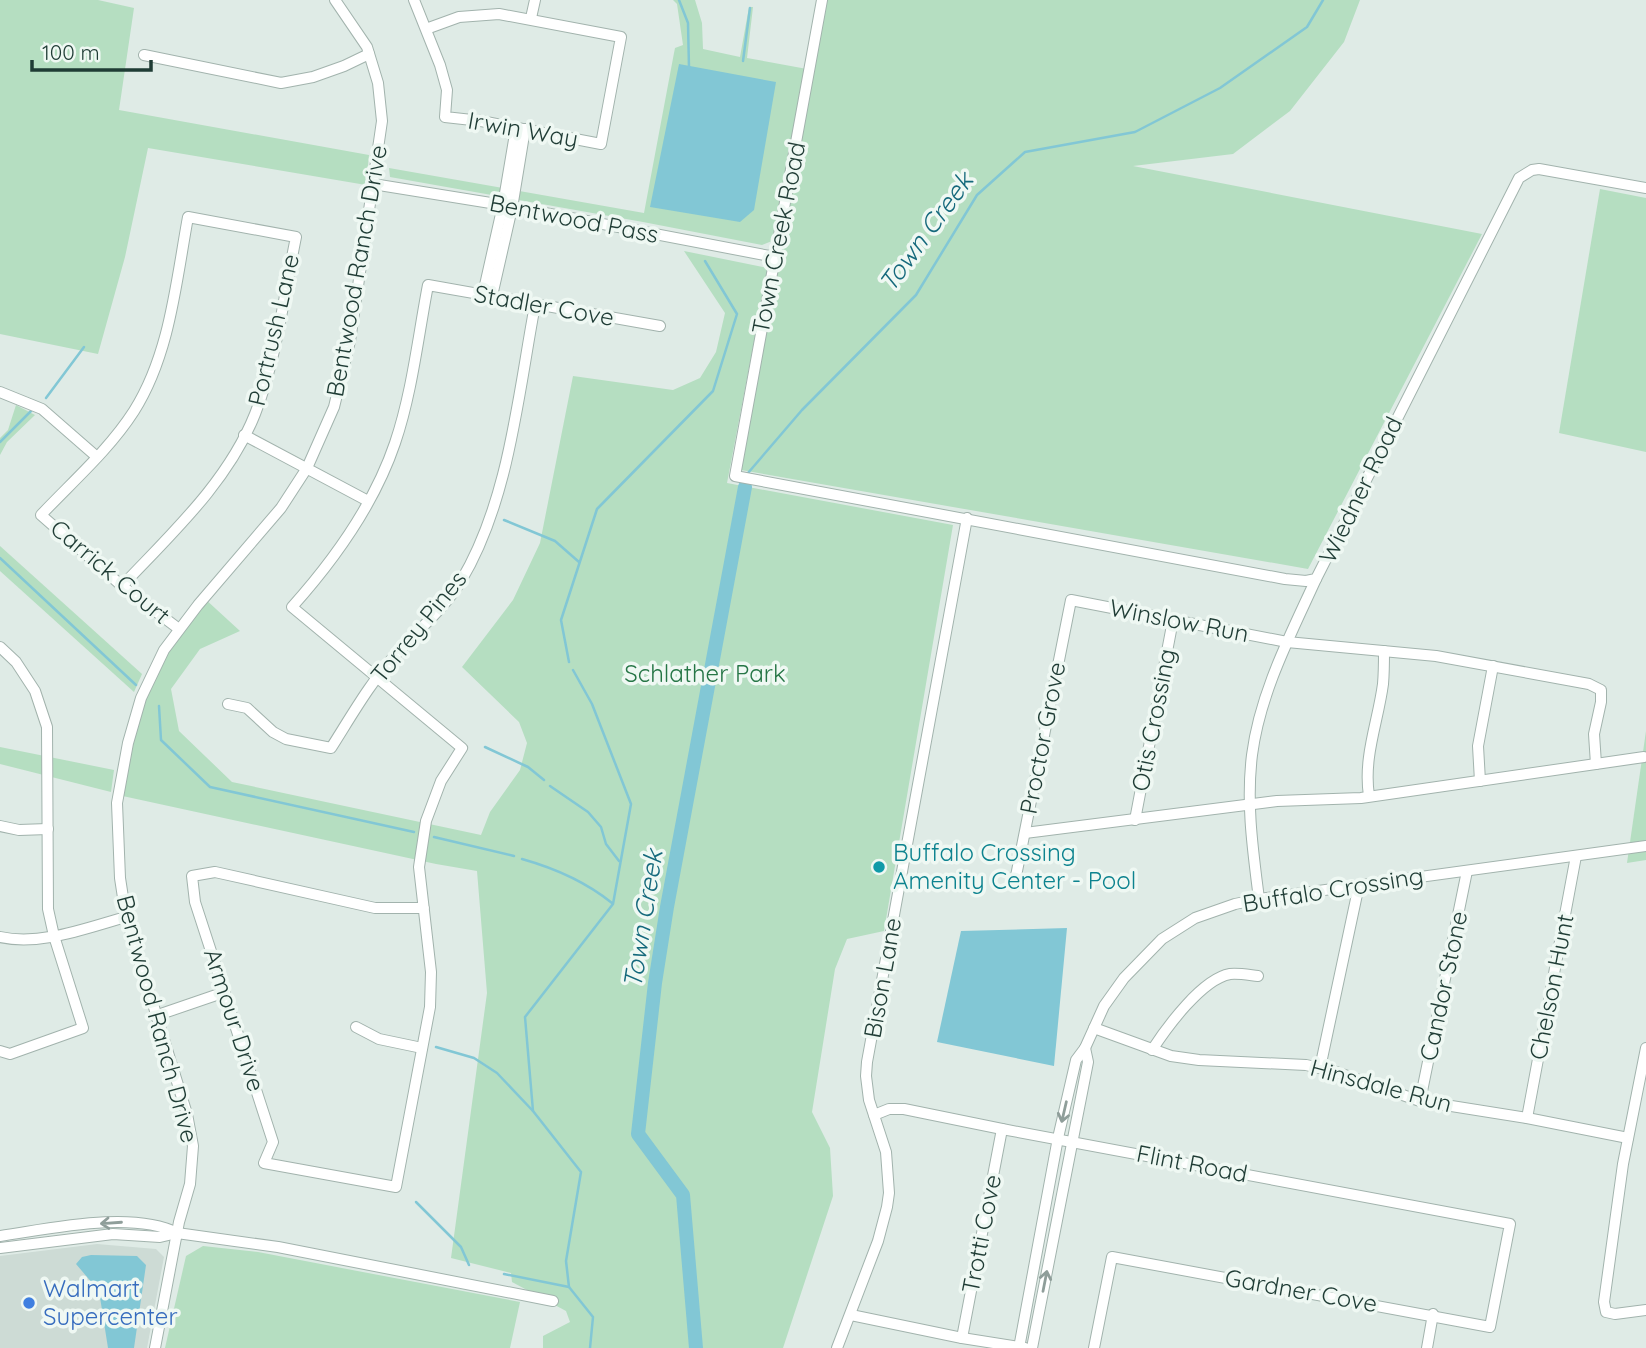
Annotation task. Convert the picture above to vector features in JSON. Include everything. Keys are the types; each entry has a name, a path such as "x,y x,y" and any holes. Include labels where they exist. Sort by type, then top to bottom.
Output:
{"street":[{"name":"Bentwood Ranch Drive","path":"155,1348 177,1233 190,1184 193,1146 187,1115 125,917 120,878 117,803 128,743 141,698 164,650 198,605 281,508 307,468 334,407 350,341 382,121 378,83 367,47 335,0"},
{"path":"414,0 426,29 459,17 479,14 531,18 535,0"},
{"name":"Town Creek Road","path":"735,476 822,0"},
{"name":"Irwin Way","path":"426,29 447,90 445,117 481,121 601,144 621,37 531,18"},
{"path":"144,55 281,83 344,66 369,54"},
{"path":"488,295 508,207 520,128"},
{"name":"Wiedner Road","path":"735,476 1285,579 1316,579 1520,178 1539,169 1646,188"},
{"name":"Bentwood Pass","path":"373,184 775,257"},
{"name":"Portrush Lane","path":"97,457 133,412 150,381 163,346 188,217 296,237 267,379 255,416 234,455 211,488 122,586"},
{"name":"Stadler Cove","path":"369,501 395,444 428,285 660,326"},
{"name":"Torrey Pines","path":"228,704 247,708 273,732 286,739 331,748 377,677 433,618 459,584 477,552 494,508 505,466 535,305"},
{"path":"0,392 42,409 97,457"},
{"path":"244,435 369,501 324,571 292,607 462,748 441,781 426,821 419,867 431,972 430,1007 422,1048 379,1039 356,1027"},
{"name":"Carrick Court","path":"97,457 41,515 122,586 179,629"},
{"name":"Bison Lane","path":"837,1348 878,1241 887,1207 886,1152 867,1087 867,1062 967,519"},
{"path":"1259,899 1251,837 1252,754 1264,705 1287,642 1316,579"},
{"name":"Winslow Run","path":"1070,600 1287,642 1436,656 1589,684 1601,690 1594,734 1596,765"},
{"name":"Proctor Grove","path":"1016,876 1070,600"},
{"name":"Otis Crossing","path":"1135,820 1173,620"},
{"path":"0,647 16,662 35,691 47,727 48,909 83,1028 10,1054 0,1051"},
{"path":"1369,796 1367,759 1383,683 1384,651"},
{"path":"1480,781 1478,746 1493,667"},
{"path":"1025,833 1277,801 1369,796 1644,757"},
{"path":"0,826 19,830 48,828"},
{"name":"Buffalo Crossing","path":"1021,1348 1058,1138 1076,1060 1085,1048 1104,1006 1124,978 1162,939 1195,918 1259,899 1646,846"},
{"name":"Chelson Hunt","path":"1527,1118 1576,856"},
{"name":"Candor Stone","path":"1420,1101 1467,871"},
{"name":"Armour Drive","path":"422,1048 396,1187 264,1163 273,1142 195,902 192,876 215,872 375,908 424,908"},
{"path":"1320,1068 1359,885"},
{"path":"0,937 16,940 54,936 125,917"},
{"path":"1152,1050 1183,1007 1205,987 1229,974 1258,976"},
{"path":"155,1016 225,992"},
{"name":"Hinsdale Run","path":"1094,1028 1171,1056 1199,1060 1290,1063 1320,1068 1420,1101 1628,1138"},
{"name":"Buffalo Crossing","path":"1032,1348 1088,1062 1085,1048"},
{"path":"1646,1048 1628,1138 1604,1302 1606,1312 1615,1314 1646,1310"},
{"name":"Flint Road","path":"874,1115 889,1109 904,1109 1510,1224 1490,1326"},
{"name":"Trotti Cove","path":"962,1338 1002,1129"},
{"path":"0,1236 57,1227 131,1222 163,1226 177,1233 278,1247 553,1301"},
{"path":"0,1248 113,1234 160,1237 177,1233"},
{"name":"Gardner Cove","path":"1094,1348 1112,1256 1490,1326"},
{"path":"1427,1348 1433,1314"},
{"path":"850,1315 1021,1348"}],"shaded area":[{"path":"97,1244 156,1249 164,1257 147,1348 0,1348 0,1256"}],"green space":[{"path":"0,0 98,0 134,8 119,110 369,155 366,185 148,148 125,257 98,354 0,334"},
{"path":"673,0 695,0 702,23 703,49 740,57 749,7 753,7 747,58 807,69 772,241 762,245 390,177 389,168 644,213 675,48 683,45 677,4"},
{"path":"826,0 1360,0 1344,42 1290,111 1233,154 1133,166 1482,234 1308,569 741,470"},
{"path":"1600,189 1646,198 1646,452 1559,433"},
{"name":"Schlather Park","path":"684,251 768,268 727,483 953,525 884,931 847,939 835,969 812,1112 830,1148 833,1196 783,1348 543,1348 543,1336 570,1322 566,1311 512,1282 511,1273 451,1258 487,993 477,871 118,795 128,743 164,650 204,598 240,631 200,649 171,689 179,731 232,782 481,835 490,812 520,770 527,743 519,722 462,667 513,600 540,543 573,376 673,390 700,378 716,352 725,313"},
{"path":"16,405 35,415 7,442 0,455 0,438 8,430"},
{"path":"0,546 142,674 134,692 0,571"},
{"path":"1646,731 1646,860 1627,863"},
{"path":"0,747 114,770 111,792 0,764"},
{"path":"203,1246 258,1252 520,1302 510,1348 165,1348 186,1256"}],"water":[{"path":"679,64 776,82 754,210 740,222 650,207"},
{"path":"1067,928 1054,1066 937,1042 961,931"},
{"path":"137,1256 146,1265 134,1348 108,1348 99,1291 76,1264 82,1257"}],"waterway":[{"path":"679,0 688,23 689,68"},
{"name":"Town Creek","path":"748,473 802,410 916,295 977,195 1025,152 1135,132 1220,88 1307,27 1323,0"},
{"path":"743,61 750,8"},
{"path":"569,662 561,620 597,509 713,391 737,314 705,261"},
{"path":"46,398 84,347"},
{"path":"0,442 31,411"},
{"name":"Town Creek","path":"696,1348 683,1195 638,1134 655,983 667,907 745,487"},
{"path":"504,520 555,541 579,562"},
{"path":"0,558 136,685"},
{"path":"573,670 592,704 631,804 613,904 525,1017 533,1111 581,1172 566,1261 569,1287 593,1317 590,1348"},
{"path":"159,706 161,740 210,787 414,832"},
{"path":"485,747 528,767 544,780"},
{"path":"550,786 588,812 601,827 606,844 619,861"},
{"path":"434,837 514,856"},
{"path":"522,859 569,876 612,903"},
{"path":"436,1047 474,1058 497,1073 533,1111"},
{"path":"416,1202 461,1247 469,1265"},
{"path":"504,1274 569,1287"}],"place":[{"name":"Buffalo Crossing Amenity Center - Pool","path":"879,867"},
{"name":"Walmart Supercenter","path":"29,1303"}]}
